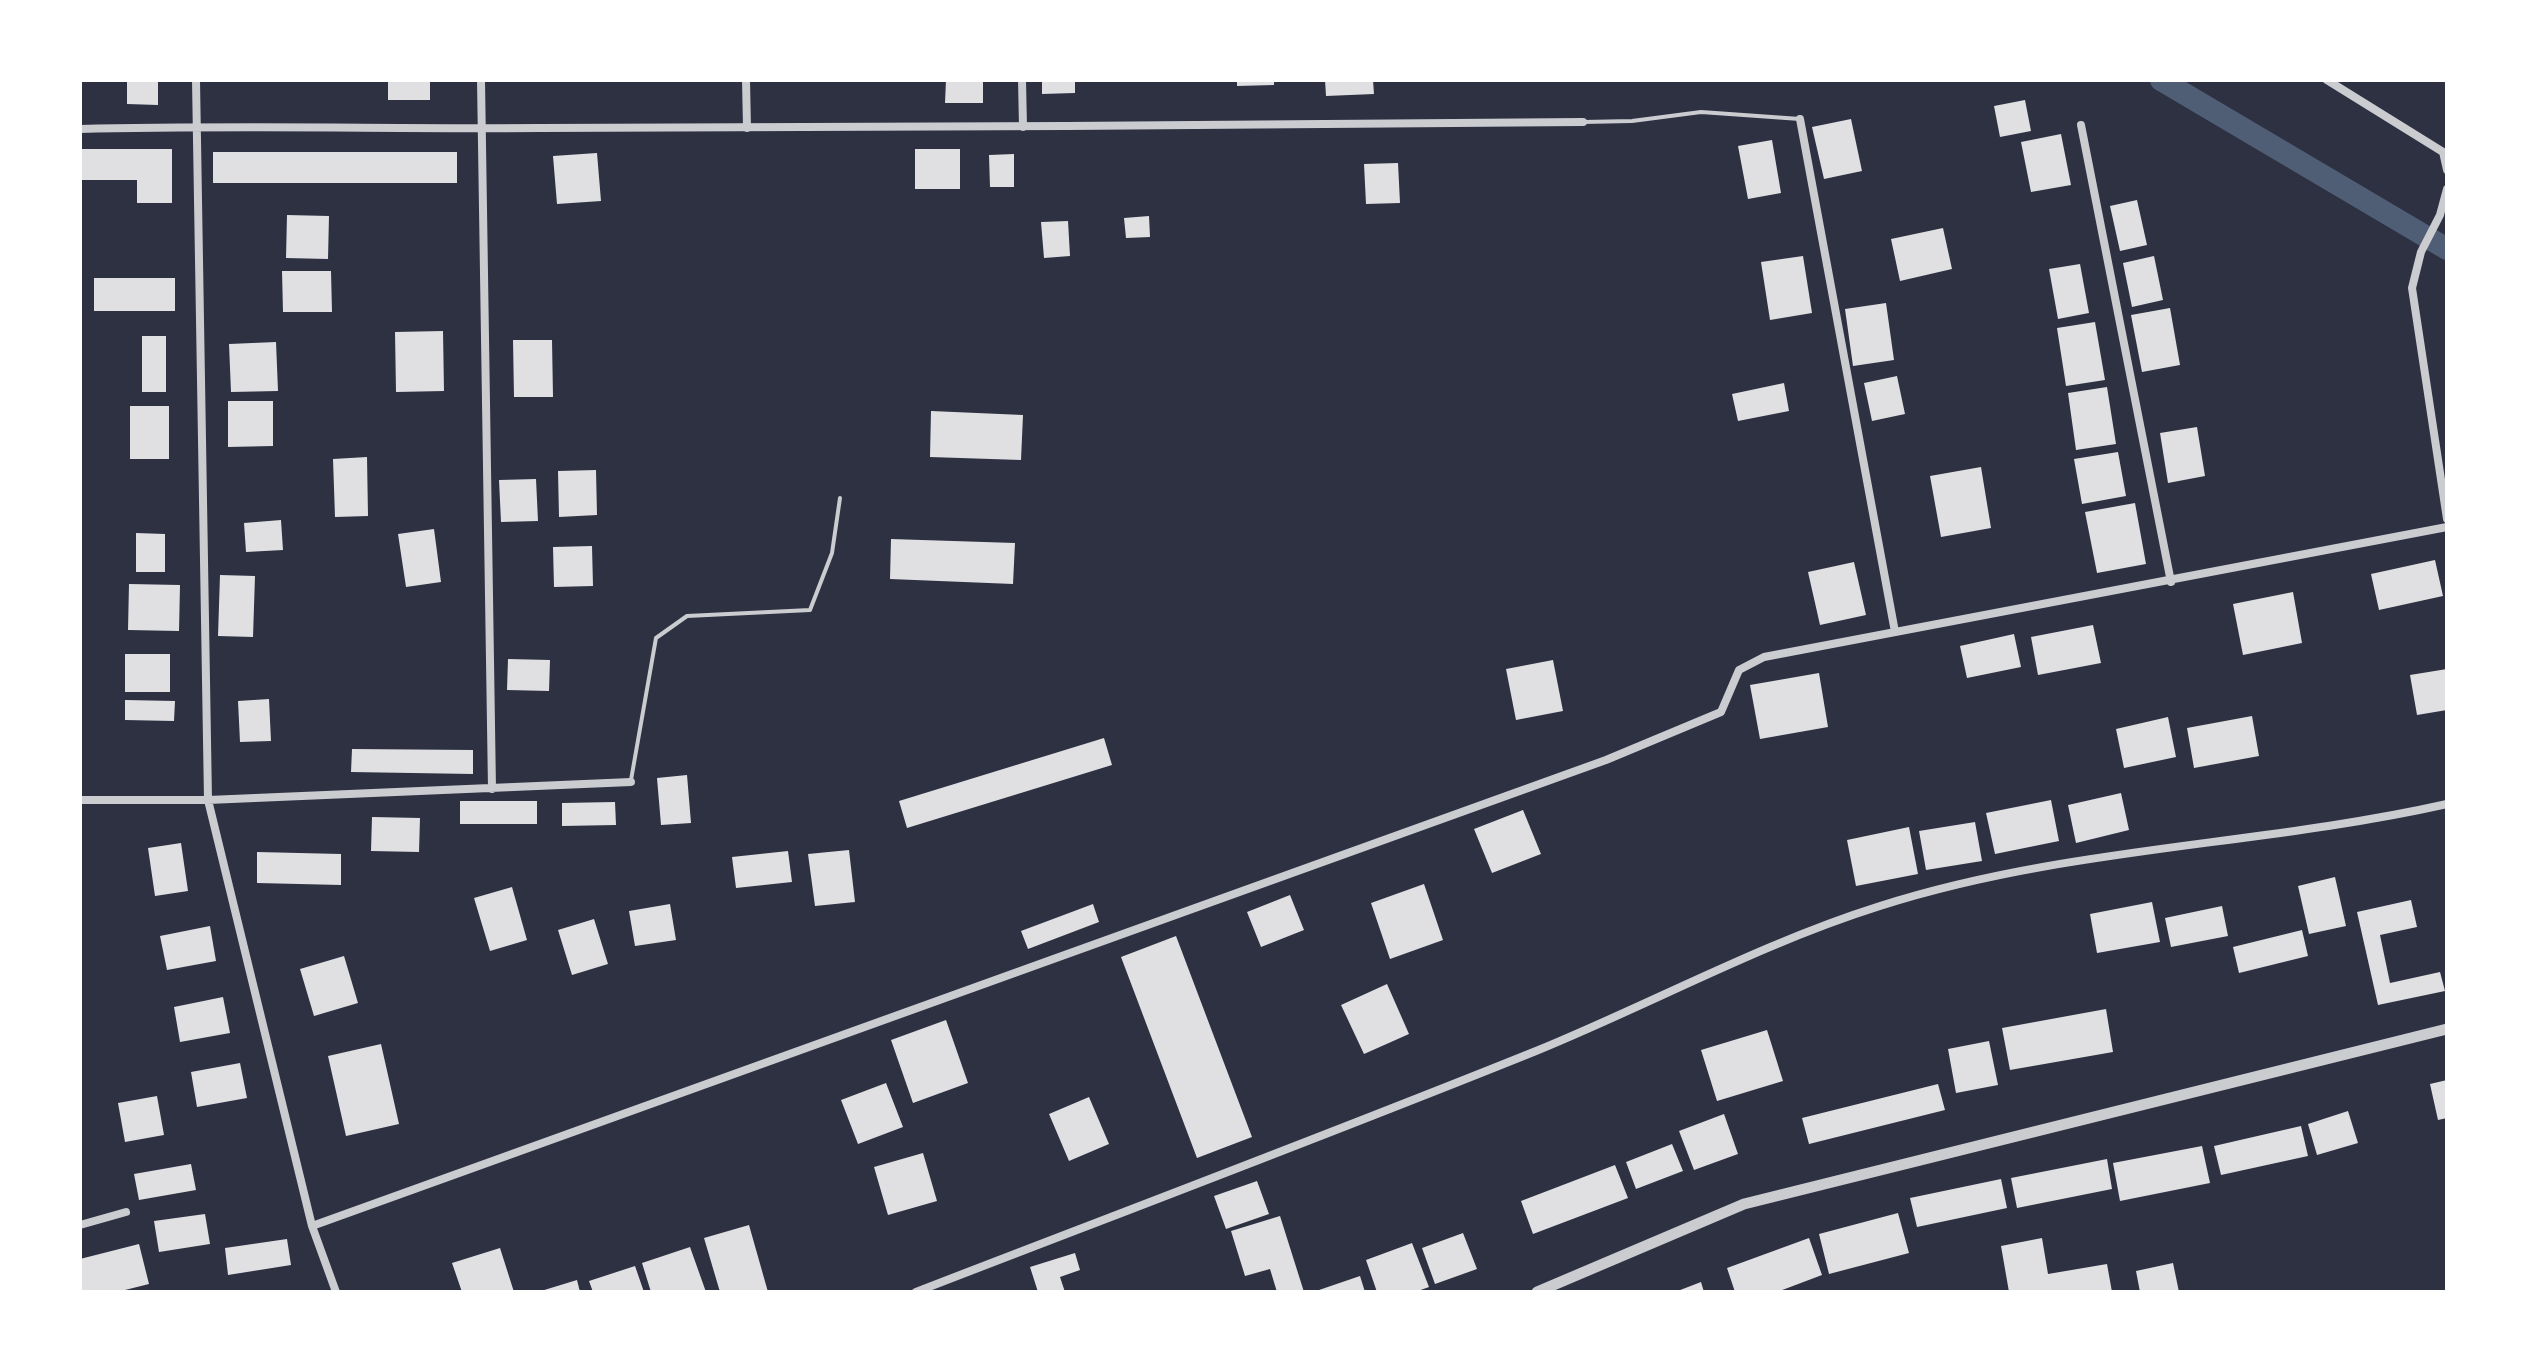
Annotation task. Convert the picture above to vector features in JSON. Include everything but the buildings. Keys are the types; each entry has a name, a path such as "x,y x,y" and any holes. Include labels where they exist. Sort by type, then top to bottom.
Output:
{"street":[{"path":"196,80 208,800 312,1226 336,1292"},
{"path":"481,80 492,789"},
{"path":"746,80 747,128"},
{"path":"1022,80 1023,127"},
{"path":"2327,80 2443,152 2447,170"},
{"path":"1800,119 1895,632"},
{"path":"80,129 196,126 747,128 1583,122"},
{"path":"2081,125 2171,582"},
{"path":"2447,189 2440,215 2421,252 2412,288 2447,519"},
{"path":"312,1226 1606,760 1721,712 1739,670 1764,657 2171,582 2447,527"},
{"path":"80,800 208,800 631,782"},
{"path":"916,1292 1539,1050 1807,932 1881,906 1964,883 2126,853 2378,820 2447,804"},
{"path":"1537,1292 1744,1204 2447,1029"},
{"path":"80,1225 126,1212"}],"lane":[{"path":"1583,122 1632,121 1701,112 1800,119"},
{"path":"631,782 656,638 687,616 810,610 832,553 840,498"}],"waterway":[{"path":"2161,80 2447,249"}]}
